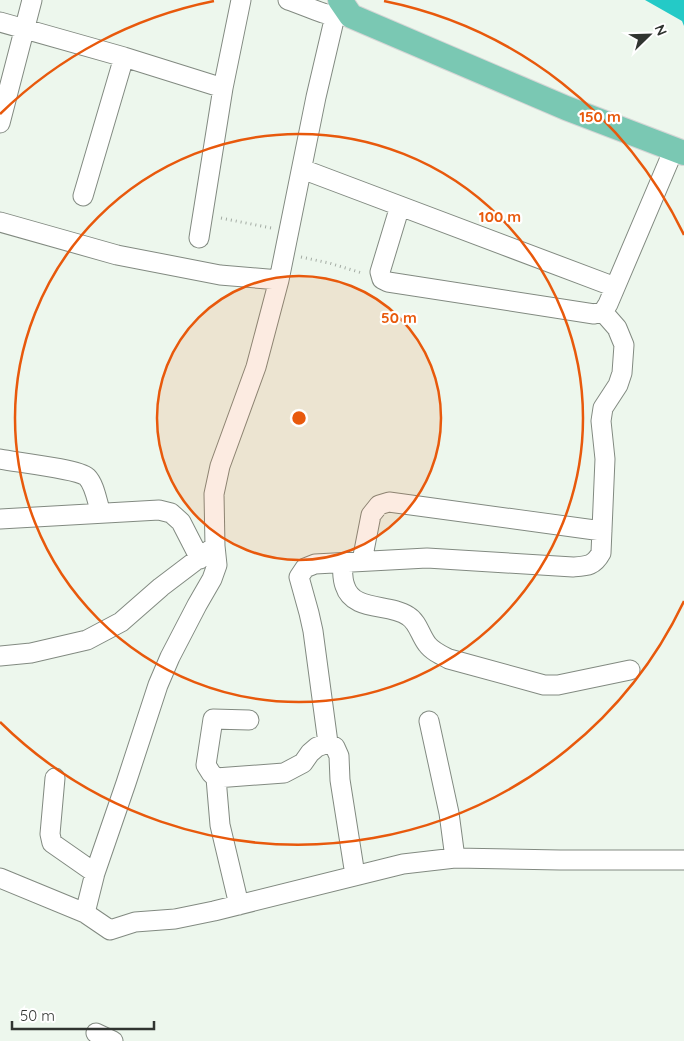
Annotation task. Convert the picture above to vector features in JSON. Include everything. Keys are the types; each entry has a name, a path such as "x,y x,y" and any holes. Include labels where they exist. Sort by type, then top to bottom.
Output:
{"main road":[{"path":"342,10 566,108 679,151"}],"street":[{"path":"0,123 32,0"},
{"path":"200,238 223,88 241,0"},
{"path":"85,913 95,874 158,685 170,657 212,580 217,565 214,494 220,466 256,367 285,254 316,97 342,10 323,13 288,0"},
{"path":"0,22 124,57 223,88"},
{"path":"83,196 124,57"},
{"path":"603,312 679,151"},
{"path":"302,169 615,287"},
{"path":"400,206 381,266 382,279 388,282 594,314 603,312"},
{"path":"0,222 126,256 220,275 279,280"},
{"path":"355,875 340,780 339,756 335,747 328,742 314,631 299,578 305,568 316,564 427,558 573,568 587,566 596,561 601,552 605,459 601,421 603,408 618,385 622,373 624,345 617,328 603,312"},
{"path":"0,459 75,471 86,476 92,486 100,513"},
{"path":"362,562 371,515 379,505 389,502 602,531"},
{"path":"0,519 158,510 171,513 181,522 200,559"},
{"path":"0,656 31,653 87,640 121,622 161,587 215,546"},
{"path":"342,563 345,586 353,598 362,603 397,611 409,616 426,644 436,653 449,659 544,685 558,685 630,670"},
{"path":"239,905 220,825 216,778 206,765 213,719 249,720"},
{"path":"430,721 449,813 455,858"},
{"path":"216,778 284,773 303,763 317,746 328,742"},
{"path":"55,778 50,834 52,843 95,874"},
{"path":"0,878 85,913 110,930 135,922 175,919 239,905 403,864 455,858 684,860"},
{"path":"96,1033 113,1041"}],"path":[{"path":"203,214 289,232"},
{"path":"285,254 329,263 382,279"}],"water":[{"path":"645,0 684,0 684,26 682,21"}]}
